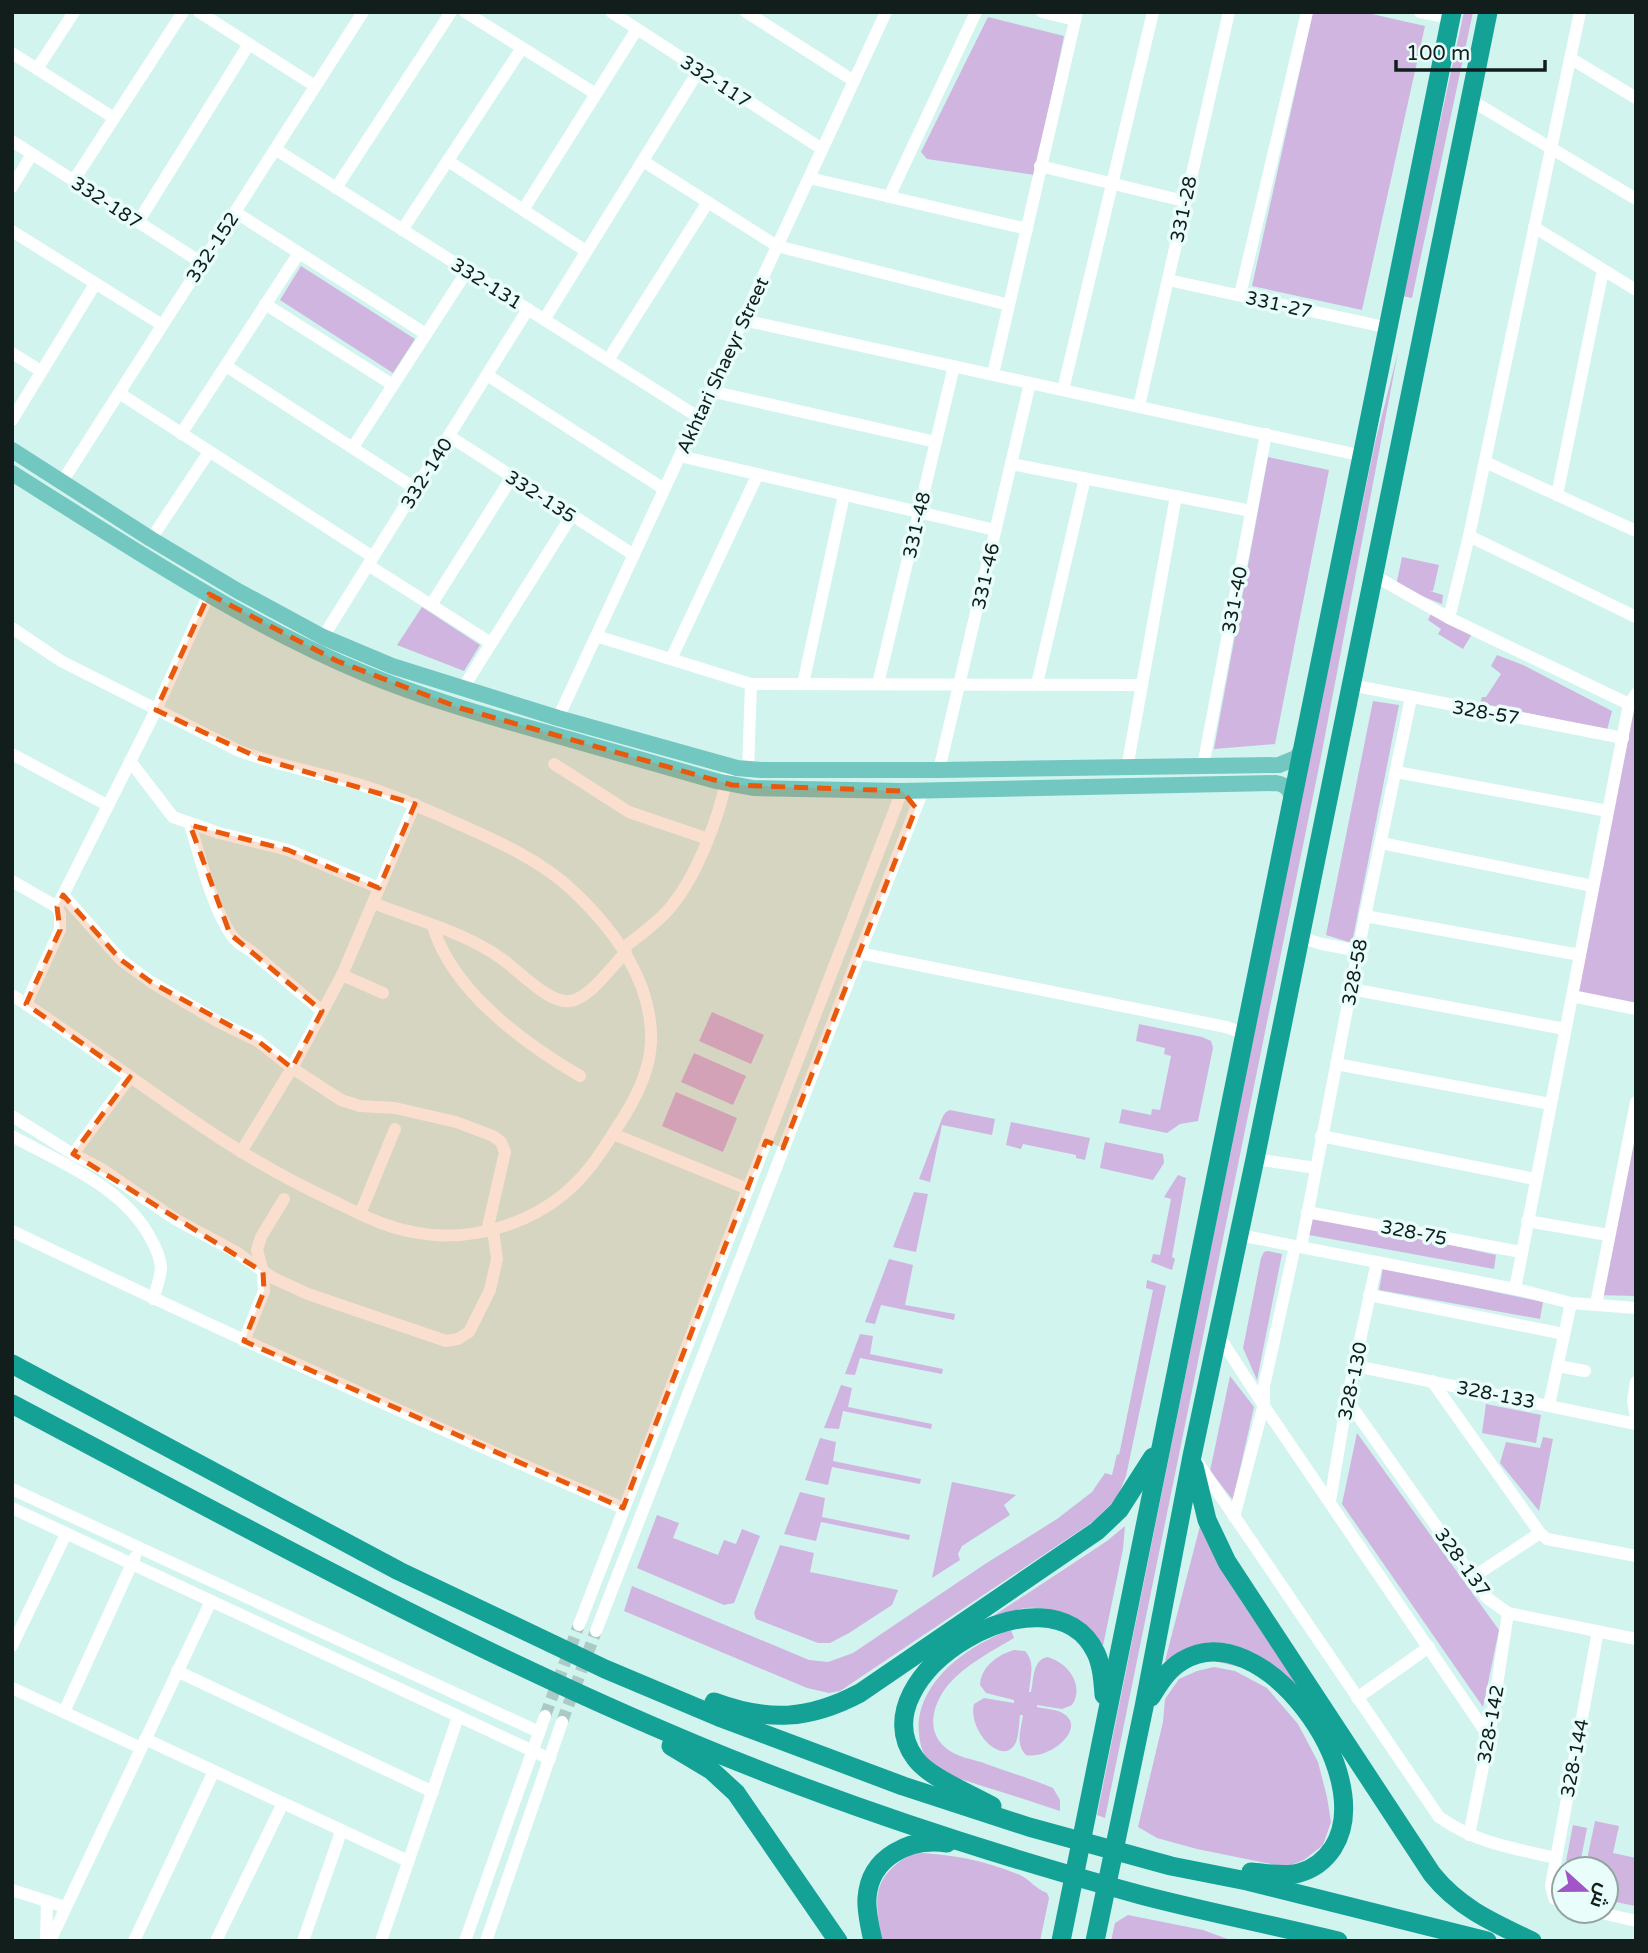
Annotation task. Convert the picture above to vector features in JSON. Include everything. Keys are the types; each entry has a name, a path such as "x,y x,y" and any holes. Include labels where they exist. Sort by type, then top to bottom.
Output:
{"highway":[{"path":"1096,1941 1488,12"},
{"path":"1061,1941 1452,15"},
{"path":"1389,328 1422,332"},
{"path":"12,1364 399,1571 605,1669 719,1717 903,1786 1032,1827 1162,1864 1247,1881 1487,1941"},
{"path":"12,1404 432,1626 604,1706 797,1785 1022,1861"},
{"path":"605,1669 676,1688 753,1714 794,1715 834,1706 890,1673 1097,1531 1129,1497 1163,1437"},
{"path":"1193,1455 1207,1520 1227,1562 1432,1874 1449,1894 1469,1910 1532,1941"},
{"path":"1032,1827 929,1772 916,1760 907,1743 904,1725 906,1707 917,1683 950,1650 985,1630 1024,1618 1045,1617 1065,1622 1074,1628 1095,1651 1102,1671 1106,1714"},
{"path":"1144,1707 1166,1674 1183,1660 1214,1651 1242,1658 1283,1685 1309,1714 1331,1750 1345,1800 1342,1829 1334,1846 1320,1863 1300,1873 1274,1874 1162,1864"},
{"path":"604,1706 699,1762 726,1782 838,1941"},
{"path":"873,1941 868,1912 869,1887 878,1868 892,1853 921,1842 940,1842 1022,1861 1142,1895 1338,1941"},
{"path":"1163,1900 1252,1928 1278,1941"}],"main road":[{"path":"12,450 151,539 238,591 323,637 392,666 558,718 728,766 748,769 939,770 1279,765 1290,763 1302,751 1306,739"},
{"path":"12,473 209,594 304,646 398,687 460,708 725,783 753,788 899,798 923,790 1282,784 1290,792 1291,812"},
{"path":"1223,766 1223,784"}],"street":[{"path":"37,69 74,12"},
{"path":"74,180 183,12"},
{"path":"199,12 315,86"},
{"path":"346,12 360,16"},
{"path":"336,188 451,12"},
{"path":"465,12 596,94"},
{"name":"332-117","path":"611,12 822,149"},
{"path":"747,12 854,81"},
{"name":"Akhtari Shaeyr Street","path":"558,718 885,12"},
{"path":"888,197 976,12"},
{"path":"993,374 1076,16 1042,12"},
{"path":"1063,390 1153,12"},
{"name":"331-28","path":"1139,407 1229,12"},
{"path":"1240,295 1307,12"},
{"path":"1420,12 1452,15"},
{"path":"1448,618 1469,536 1580,12"},
{"name":"332-152","path":"62,482 360,16"},
{"path":"523,210 637,29"},
{"path":"138,222 249,44"},
{"path":"402,230 522,48"},
{"path":"12,53 114,118"},
{"path":"1570,58 1636,98"},
{"path":"544,320 699,70"},
{"path":"1469,99 1636,199"},
{"name":"332-187","path":"12,141 202,263"},
{"name":"332-131","path":"275,149 698,417"},
{"path":"12,187 32,154"},
{"path":"448,161 586,251"},
{"path":"643,161 777,246 1009,305"},
{"path":"1040,166 1184,201"},
{"path":"809,178 1027,229"},
{"path":"608,360 708,202"},
{"path":"235,212 426,334"},
{"path":"1534,227 1636,290"},
{"path":"12,231 162,325"},
{"path":"181,434 299,253"},
{"path":"1557,495 1603,270"},
{"path":"353,447 467,271"},
{"name":"331-27","path":"1168,280 1389,328"},
{"path":"12,420 95,284"},
{"path":"265,304 393,385"},
{"name":"332-140","path":"323,637 528,309"},
{"path":"743,320 1363,456"},
{"path":"12,353 41,371"},
{"path":"226,366 416,489"},
{"name":"331-48","path":"878,684 954,366"},
{"path":"487,375 664,489"},
{"name":"331-46","path":"939,770 1030,383"},
{"path":"710,391 936,442"},
{"path":"118,393 491,643"},
{"name":"331-40","path":"1203,766 1266,434"},
{"name":"332-135","path":"449,436 634,555"},
{"path":"151,539 209,452"},
{"path":"680,456 995,530"},
{"path":"1485,462 1636,531"},
{"path":"1011,464 1251,511"},
{"path":"671,659 758,474"},
{"path":"431,605 512,477"},
{"path":"1037,684 1086,478"},
{"path":"803,684 844,495"},
{"path":"1127,768 1176,496"},
{"path":"463,688 572,516"},
{"path":"1469,536 1636,617"},
{"path":"1373,575 1448,618 1633,699 1608,811 1515,1289"},
{"path":"57,907 156,710 209,594"},
{"path":"12,628 61,661 237,750 363,785 415,804 475,831 546,870 573,891 624,950 646,1006 651,1041 640,1087 613,1134 588,1170 562,1195 525,1217 490,1231 464,1235 415,1233 360,1214 291,1182 240,1152 12,995"},
{"path":"596,636 751,684 1142,685"},
{"path":"748,769 751,684"},
{"name":"328-57","path":"1350,685 1623,738"},
{"name":"328-58","path":"1234,1517 1264,1404 1264,1386 1307,1212 1411,698"},
{"path":"12,754 107,805"},
{"path":"130,761 173,817 190,825 288,850 379,888"},
{"path":"554,764 629,811 708,839"},
{"path":"373,903 482,946 518,970 545,994 566,1002 580,999 624,950 670,907 694,869 708,839 717,816 728,766"},
{"path":"1396,772 1608,811"},
{"path":"596,1632 923,790"},
{"path":"579,1625 899,798 907,800 916,808"},
{"path":"240,1152 292,1068 342,975 415,804"},
{"path":"190,825 218,908 230,934 322,1011"},
{"path":"1381,843 1593,886"},
{"path":"12,881 57,907 60,914 60,930 26,1004"},
{"path":"12,1116 100,1168 175,1219 229,1247 263,1272 308,1294 432,1337 452,1341 469,1332 490,1290 497,1259 490,1231 505,1152 501,1142 494,1136 456,1122 395,1108 370,1108 350,1104 292,1068 258,1041 141,975 121,960 63,895"},
{"path":"1365,916 1580,955"},
{"path":"433,926 445,957 464,983 510,1028 580,1076"},
{"path":"1299,937 1359,951"},
{"path":"859,953 1226,1027 1246,1034"},
{"path":"342,975 383,993"},
{"path":"1351,989 1565,1028"},
{"path":"1572,996 1636,1009"},
{"path":"1336,1064 1550,1104"},
{"path":"73,1154 130,1077"},
{"path":"1596,1304 1636,1102"},
{"path":"360,1214 395,1129"},
{"path":"613,1134 748,1189"},
{"path":"12,1136 99,1183 126,1204 145,1227 158,1252 161,1268 153,1299"},
{"path":"1321,1136 1535,1179"},
{"path":"766,1141 783,1148"},
{"path":"1255,1159 1316,1168"},
{"path":"244,1341 264,1291 263,1272 257,1250 261,1237 284,1199"},
{"name":"328-75","path":"1307,1212 1521,1252"},
{"path":"1527,1221 1608,1235"},
{"path":"12,1231 153,1299 433,1427 623,1508"},
{"path":"1239,1235 1515,1289 1571,1303 1636,1308"},
{"name":"328-130","path":"1330,1501 1347,1400 1377,1262"},
{"path":"1369,1295 1564,1334"},
{"path":"1549,1405 1571,1303"},
{"path":"1219,1335 1489,1737"},
{"name":"328-133","path":"1356,1366 1636,1424"},
{"path":"1558,1366 1585,1371"},
{"path":"1432,1381 1547,1539 1636,1556"},
{"path":"1636,1382 1633,1401 1636,1418"},
{"name":"328-137","path":"1347,1400 1487,1598 1498,1608 1508,1613 1636,1639"},
{"path":"1193,1455 1439,1817 1469,1835 1550,1856"},
{"path":"12,1489 539,1732"},
{"path":"12,1508 550,1759"},
{"path":"1473,1577 1540,1532"},
{"path":"12,1646 66,1534"},
{"path":"64,1712 139,1547"},
{"path":"48,1941 211,1601"},
{"name":"328-142","path":"1469,1835 1489,1737 1508,1613"},
{"name":"328-144","path":"1557,1855 1598,1631"},
{"path":"1357,1698 1429,1647"},
{"path":"177,1671 433,1792"},
{"path":"12,1688 64,1712 214,1771 408,1861"},
{"path":"465,1941 545,1716"},
{"path":"382,1940 458,1717"},
{"path":"486,1941 562,1722"},
{"path":"134,1941 214,1771"},
{"path":"216,1941 283,1803"},
{"path":"303,1941 341,1832"},
{"path":"12,1890 65,1907"},
{"path":"47,1901 48,1941"}],"highlighted area":[{"path":"209,594 337,661 460,708 732,785 902,791 916,808 783,1148 766,1141 623,1508 244,1341 264,1291 263,1272 73,1154 130,1077 26,1004 60,930 57,907 63,895 121,960 151,982 258,1041 292,1068 322,1011 230,934 190,825 288,850 379,888 415,804 259,758 156,710"}],"shaded area":[{"path":"1313,12 1363,12 1425,26 1362,310 1252,286"},
{"path":"1464,12 1473,12 1412,298 1402,296"},
{"path":"988,17 1064,36 1035,175 927,159 921,152"},
{"path":"301,266 415,339 393,373 280,300"},
{"path":"1398,352 1320,762 1105,1818 1097,1815 1307,771 1375,443"},
{"path":"1268,457 1329,470 1275,744 1214,749"},
{"path":"1402,557 1439,565 1433,591 1430,591 1443,595 1442,604 1396,586"},
{"path":"422,607 480,645 464,671 397,645"},
{"path":"1431,614 1472,634 1463,649 1438,634 1441,629 1428,620"},
{"path":"1497,655 1523,665 1612,711 1607,730 1480,703 1501,674 1491,666"},
{"path":"1636,696 1636,1005 1575,992"},
{"path":"1373,701 1399,705 1352,943 1326,935"},
{"path":"712,1012 764,1035 751,1064 699,1041"},
{"path":"1139,1024 1211,1041 1213,1048 1198,1121 1180,1124 1167,1133 1119,1123 1122,1109 1151,1115 1152,1109 1160,1110 1171,1056 1164,1054 1165,1048 1136,1041"},
{"path":"694,1053 746,1076 733,1105 681,1082"},
{"path":"676,1092 737,1118 723,1152 662,1126"},
{"path":"1636,1095 1636,1296 1595,1295"},
{"path":"950,1110 995,1119 992,1135 942,1125 930,1182 919,1179 943,1116"},
{"path":"1011,1122 1090,1138 1085,1160 1076,1158 1076,1155 1023,1144 1021,1149 1006,1145"},
{"path":"1105,1142 1163,1154 1164,1163 1153,1180 1100,1168"},
{"path":"1178,1175 1186,1178 1172,1270 1151,1262 1153,1254 1160,1255 1171,1199 1164,1197"},
{"path":"914,1192 928,1194 916,1252 893,1247"},
{"path":"1314,1215 1496,1255 1494,1269 1309,1235"},
{"path":"1264,1252 1282,1254 1257,1380 1243,1348 1261,1258"},
{"path":"889,1259 913,1265 905,1305 955,1314 954,1320 881,1305 875,1324 865,1322"},
{"path":"1383,1268 1543,1302 1540,1319 1379,1290"},
{"path":"1147,1280 1166,1286 1126,1476 1117,1498 1094,1521 840,1691 829,1693 807,1688 624,1611 632,1586 809,1660 828,1662 853,1653 1057,1519 1092,1492 1105,1473 1112,1475 1117,1454 1119,1455 1153,1290 1146,1288"},
{"path":"860,1334 873,1336 870,1354 943,1369 942,1374 860,1358 855,1375 845,1374"},
{"path":"1230,1376 1254,1407 1233,1500 1210,1471"},
{"path":"841,1385 852,1388 848,1407 932,1424 931,1429 843,1411 839,1429 824,1428"},
{"path":"1486,1404 1541,1415 1536,1443 1482,1433"},
{"path":"1357,1433 1499,1630 1483,1707 1342,1504"},
{"path":"1543,1437 1553,1439 1539,1511 1500,1463 1506,1442 1540,1448"},
{"path":"820,1438 836,1442 833,1461 921,1479 920,1484 832,1467 828,1485 805,1480"},
{"path":"952,1482 1016,1495 1004,1505 1010,1515 962,1546 958,1554 960,1560 932,1578"},
{"path":"800,1492 825,1498 822,1517 910,1535 909,1540 821,1522 816,1541 784,1534"},
{"path":"657,1515 679,1523 673,1538 718,1555 724,1540 736,1544 742,1529 760,1536 734,1603 724,1605 637,1568"},
{"path":"1125,1526 1123,1549 1103,1646 1079,1623 1050,1610 1027,1608 990,1618 1107,1541"},
{"path":"1200,1526 1240,1598 1320,1714 1282,1677 1185,1654 1165,1661"},
{"path":"780,1545 814,1553 810,1572 898,1590 892,1605 830,1643 818,1643 756,1619 754,1613"},
{"path":"1011,1630 1014,1638 971,1665 948,1685 935,1711 934,1729 942,1744 953,1753 1053,1788 1060,1800 1060,1811 944,1773 931,1764 922,1748 919,1734 920,1715 925,1698 935,1682 947,1668 978,1645"},
{"path":"1014,1650 1025,1651 1030,1660 1032,1671 1029,1692 1036,1666 1047,1657 1068,1669 1075,1683 1076,1698 1072,1705 1062,1709 1037,1705 1064,1714 1070,1720 1068,1735 1045,1753 1026,1755 1023,1751 1020,1736 1023,1715 1020,1715 1016,1742 1010,1749 1003,1751 988,1743 976,1725 974,1704 984,1698 1014,1703 1014,1700 986,1693 980,1685 987,1667 1002,1655"},
{"path":"1214,1667 1235,1671 1267,1688 1298,1724 1318,1762 1331,1822 1323,1845 1304,1860 1286,1867 1197,1849 1157,1838 1138,1827 1163,1722 1165,1699 1179,1679"},
{"path":"1595,1821 1619,1826 1613,1853 1636,1858 1635,1906 1620,1903 1620,1855 1588,1855"},
{"path":"1573,1825 1587,1828 1582,1855 1567,1855"},
{"path":"913,1853 954,1856 981,1862 1020,1875 1047,1893 1049,1898 1040,1941 882,1941 877,1901 879,1890 889,1871"},
{"path":"1128,1915 1203,1930 1233,1941 1111,1941 1115,1923"}],"tunnel":[{"path":"545,1716 579,1625"},
{"path":"562,1722 596,1631"}]}
